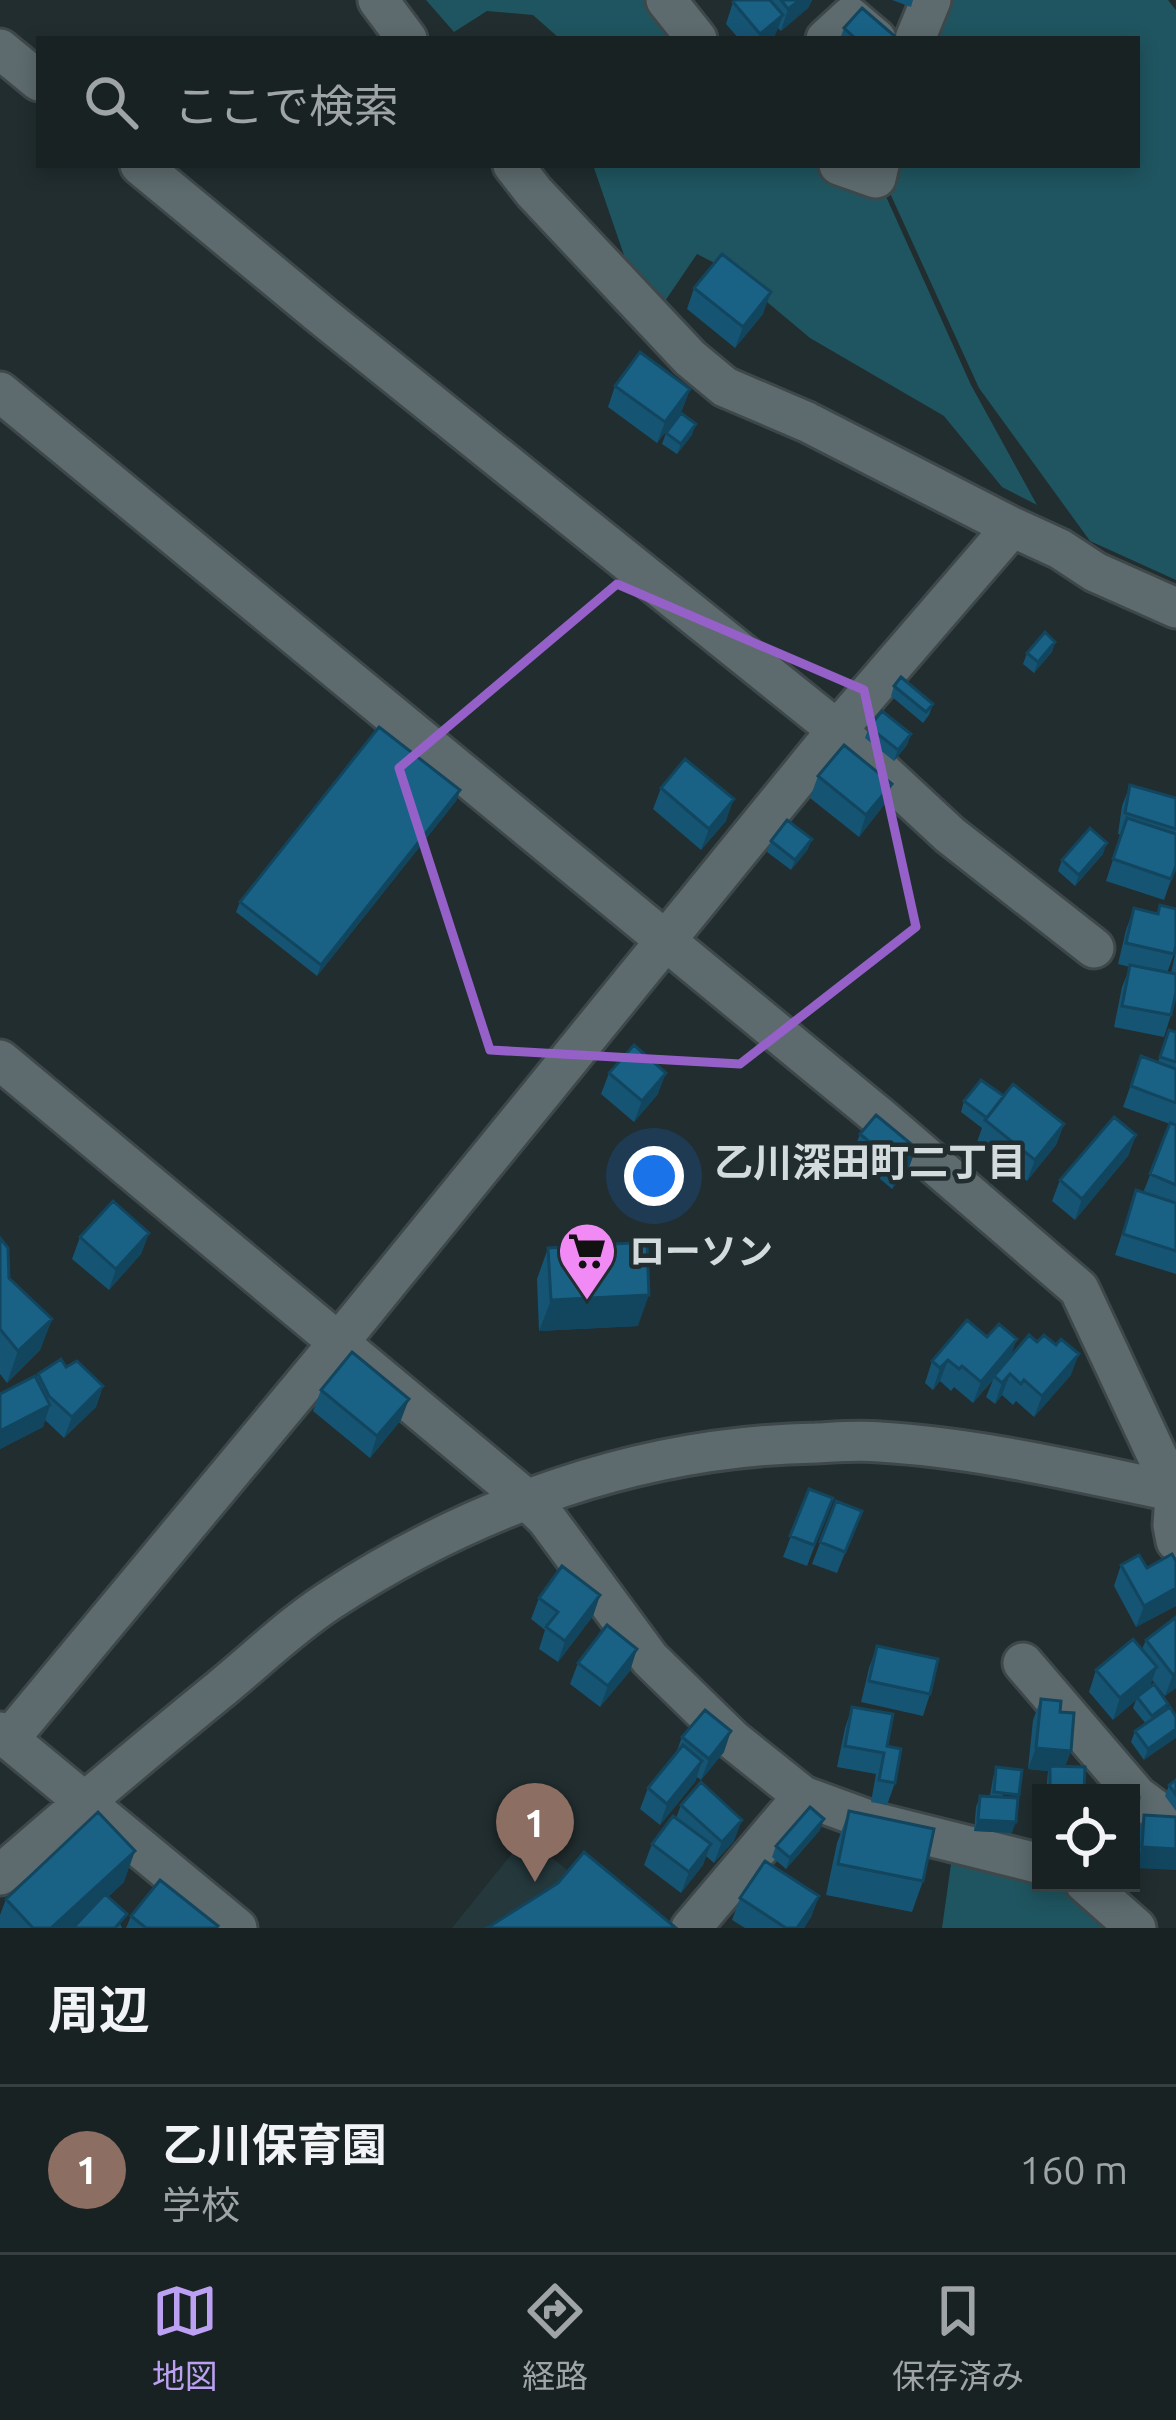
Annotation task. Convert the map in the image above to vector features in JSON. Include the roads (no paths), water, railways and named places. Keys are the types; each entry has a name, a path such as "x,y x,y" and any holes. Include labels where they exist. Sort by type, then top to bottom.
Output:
{"street":[{"path":"378,0 405,36"},
{"path":"666,0 696,36"},
{"path":"916,36 931,0"},
{"path":"829,36 850,17 872,36"},
{"path":"0,49 36,79"},
{"path":"144,168 837,730 950,835 1094,948"},
{"path":"515,168 690,358 725,387 807,422 1060,548 1095,572 1176,608"},
{"path":"848,168 876,178 878,168"},
{"path":"0,392 882,1119 1079,1289 1175,1488 1172,1525 1176,1541"},
{"path":"237,1928 5,1735 339,1342 837,730 1012,527"},
{"path":"0,1060 526,1499 546,1518 650,1659 733,1740 803,1796 877,1823 1032,1862"},
{"path":"0,1875 325,1603 409,1553 526,1499 610,1471 696,1452 782,1443 876,1442 967,1450 1175,1488"},
{"path":"1023,1664 1137,1796 1176,1825"},
{"path":"692,1928 803,1796"},
{"path":"1094,1892 1136,1928"}],"place":[{"name":"ローソン","path":"587,1302"},
{"name":"乙川保育園","path":"535,1882"}],"district":[{"name":"乙川深田町二丁目","path":"870,1162"}]}
